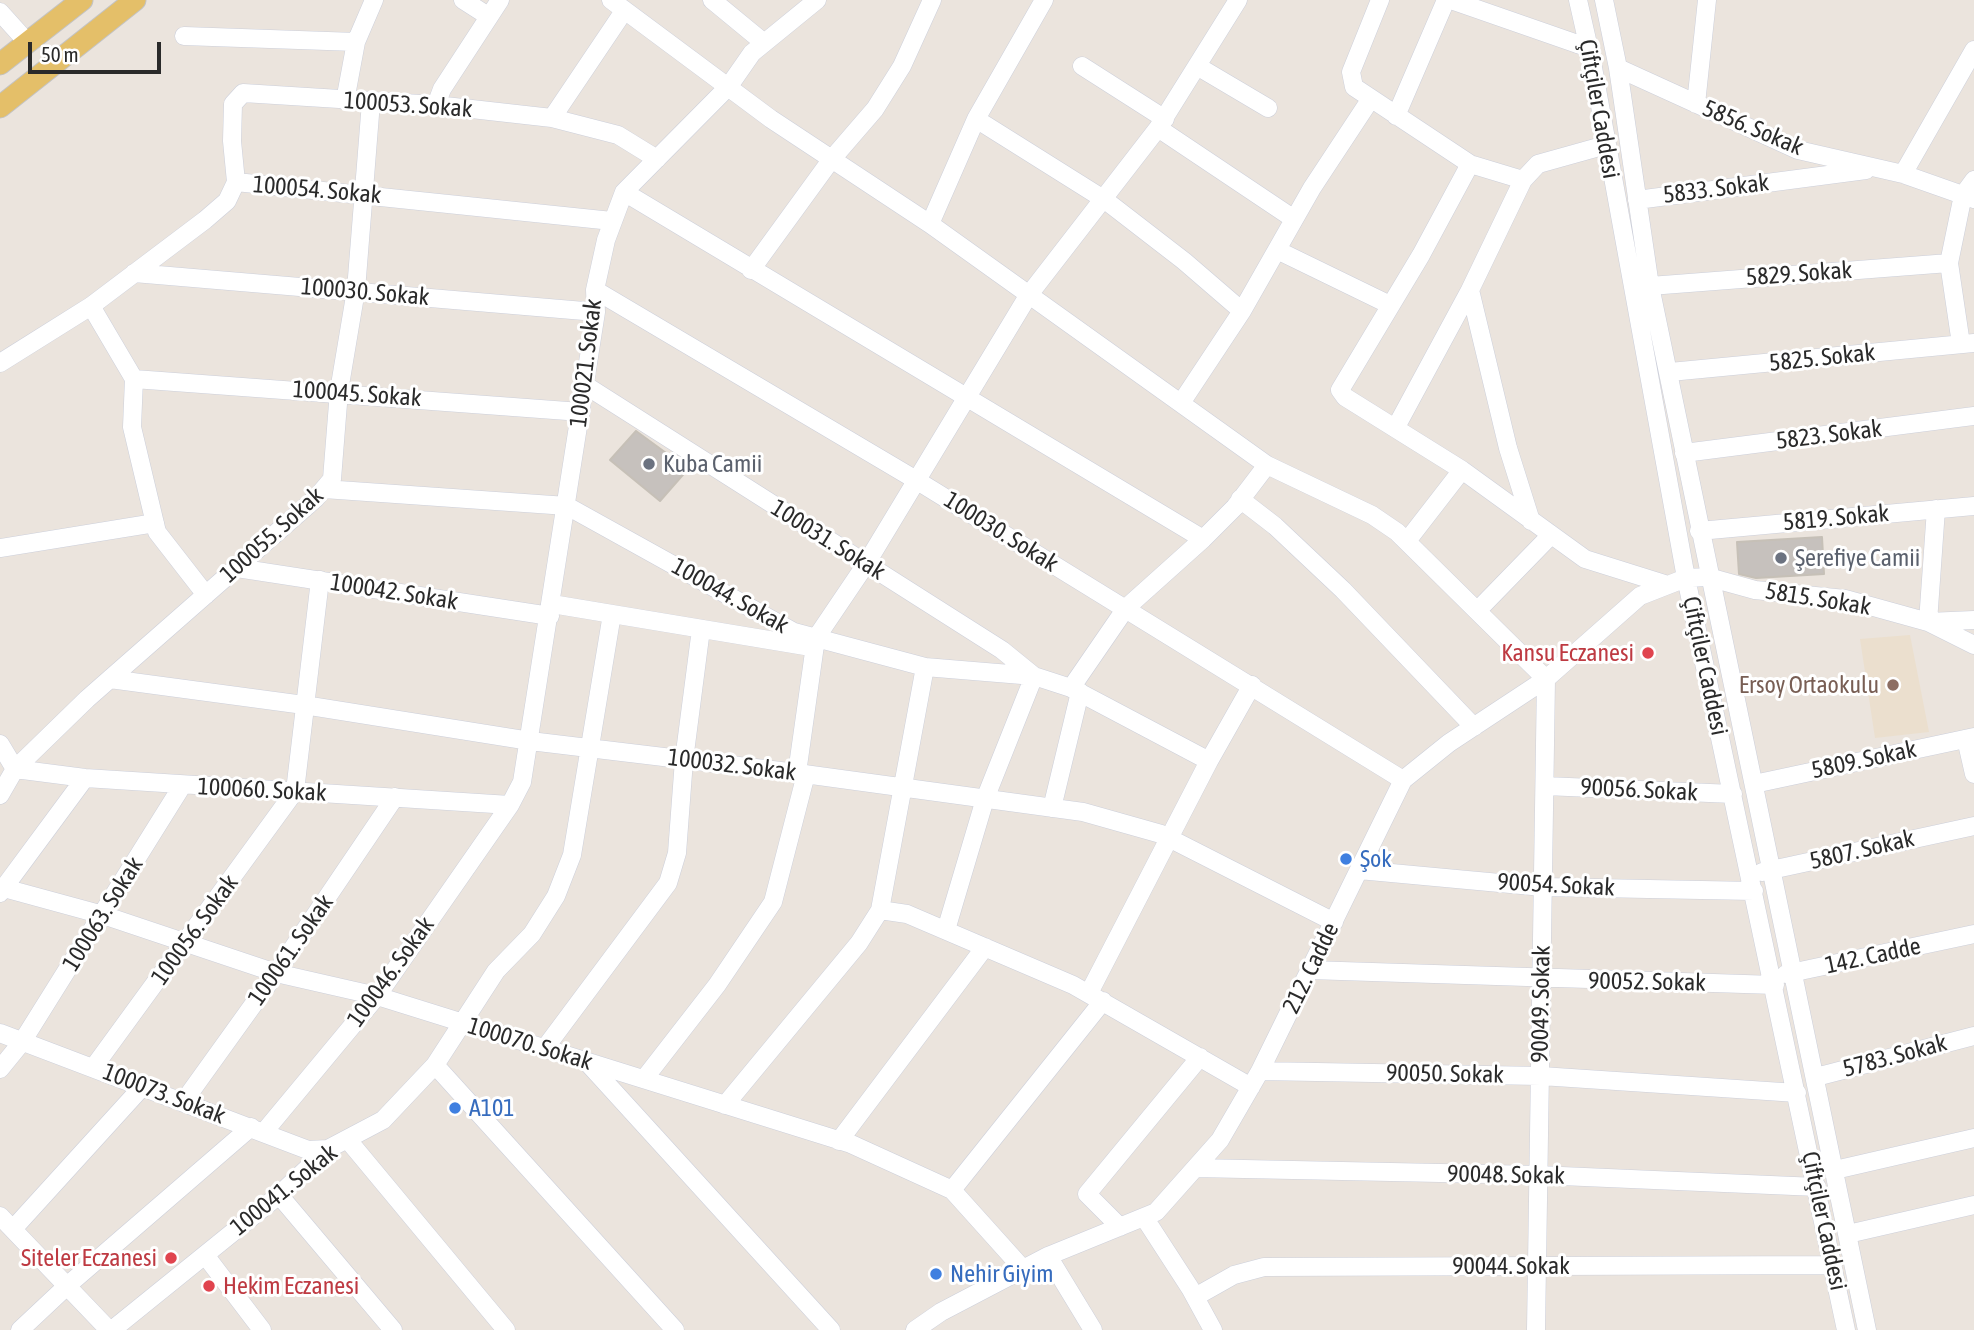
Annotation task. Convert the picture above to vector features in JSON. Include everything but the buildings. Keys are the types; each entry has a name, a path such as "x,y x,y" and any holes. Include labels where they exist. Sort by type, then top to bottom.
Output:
{"main road":[{"path":"0,64 82,0"},
{"path":"0,107 135,0"}],"street":[{"path":"345,100 356,42 374,0"},
{"path":"463,0 488,16"},
{"path":"436,105 442,89 500,0"},
{"path":"712,0 763,43"},
{"name":"100021. Sokak","path":"510,805 523,782 596,312 595,290 612,221 624,192 729,86 763,43 817,0"},
{"path":"751,270 831,160 875,109 902,66 932,0"},
{"path":"930,224 976,119 1044,0"},
{"path":"644,1079 717,985 774,902 801,773 815,643 866,564 1028,296 1162,124 1238,0"},
{"path":"1380,0 1352,72 1354,87 1470,164 1523,180"},
{"path":"1396,116 1448,0 1589,48"},
{"name":"Çiftçiler Caddesi","path":"1578,0 1686,578 1774,981 1846,1330"},
{"name":"Çiftçiler Caddesi","path":"1604,0 1618,68 1650,286 1670,372 1708,577 1795,972 1867,1330"},
{"path":"1696,104 1707,0"},
{"path":"552,118 618,5 831,160 930,224 1267,465 1372,515 1407,541 1546,679"},
{"path":"0,12 27,43"},
{"path":"184,36 356,42"},
{"path":"1903,174 1974,50"},
{"path":"1082,66 1294,219"},
{"path":"1197,66 1268,108"},
{"name":"5856. Sokak","path":"1618,68 1798,150 1903,174 1968,197"},
{"name":"100053. Sokak","path":"236,182 232,141 233,104 243,93 436,105 552,118 618,135 657,159"},
{"path":"1181,403 1242,311 1279,251 1294,219 1370,100"},
{"name":"100055. Sokak","path":"0,795 15,769 110,679 237,568 332,479 340,391 356,290 371,102"},
{"path":"976,119 1105,200 1184,261 1242,311"},
{"path":"1396,427 1470,290 1523,180 1538,164 1606,145"},
{"path":"1470,164 1421,256 1340,390 1345,397 1462,470 1585,559 1668,585"},
{"name":"5833. Sokak","path":"1637,200 1878,168"},
{"path":"1967,344 1949,263 1974,180"},
{"name":"100054. Sokak","path":"0,363 91,306 228,201 236,182 363,193 612,221"},
{"path":"624,192 751,270 967,395 1203,539"},
{"path":"1279,251 1390,305"},
{"name":"5829. Sokak","path":"1650,286 1949,263"},
{"name":"100030. Sokak","path":"134,273 596,312"},
{"name":"100030. Sokak","path":"595,290 916,480 1403,780"},
{"path":"1470,290 1508,448 1531,521"},
{"path":"91,306 134,379 132,427 157,532 206,595"},
{"name":"5825. Sokak","path":"1670,372 1967,344"},
{"name":"100045. Sokak","path":"134,379 340,391 581,412"},
{"name":"100031. Sokak","path":"585,385 1002,650 1034,676"},
{"name":"5823. Sokak","path":"1684,453 1974,416"},
{"path":"1052,808 1076,690 1126,608 1203,539 1267,465"},
{"path":"1407,541 1462,470"},
{"name":"100044. Sokak","path":"324,489 566,506 815,643 925,667 1034,676 1076,690 1209,761"},
{"path":"1240,499 1275,526 1343,590 1474,727"},
{"name":"5819. Sokak","path":"1699,530 1974,506"},
{"path":"1928,622 1936,509"},
{"path":"0,548 155,523"},
{"path":"1478,611 1551,535"},
{"name":"100042. Sokak","path":"237,568 551,610 612,614 701,629 815,643"},
{"name":"5815. Sokak","path":"1686,578 1708,577 1755,590 1845,599 1928,622 1974,645"},
{"name":"212. Cadde","path":"915,1330 941,1312 1048,1256 1156,1212 1220,1140 1261,1071 1403,780 1474,727 1546,679 1640,596 1686,578"},
{"path":"295,791 320,580"},
{"name":"100041. Sokak","path":"110,1330 279,1195 328,1149 383,1120 435,1065 496,971 532,934 556,896 572,855 612,614"},
{"name":"5815. Sokak","path":"1928,622 1974,620"},
{"path":"545,1048 668,883 677,853 684,760 701,629"},
{"path":"725,1105 859,943 880,910 925,667"},
{"path":"946,930 985,799 1034,676"},
{"name":"100032. Sokak","path":"110,679 304,705 530,741 801,773 1083,813 1169,838 1334,922"},
{"name":"90049. Sokak","path":"1536,1330 1546,679"},
{"path":"952,1190 1096,997 1169,838 1252,685"},
{"path":"1970,738 1974,774"},
{"name":"5809. Sokak","path":"1755,784 1970,738"},
{"path":"0,744 15,769"},
{"name":"100060. Sokak","path":"15,769 183,786 510,805"},
{"path":"1,889 85,778"},
{"name":"100063. Sokak","path":"0,1069 22,1042 183,786"},
{"name":"90056. Sokak","path":"1545,786 1733,794"},
{"name":"100056. Sokak","path":"93,1068 295,791"},
{"name":"100061. Sokak","path":"184,1101 276,973 395,797"},
{"name":"100046. Sokak","path":"20,1330 68,1284 258,1130 377,996 510,805"},
{"name":"5807. Sokak","path":"1752,883 1773,869 1974,826"},
{"name":"90054. Sokak","path":"1359,870 1543,887 1752,883"},
{"name":"100070. Sokak","path":"1,889 103,915 185,945 276,973 377,996 839,1141 952,1190 1023,1269"},
{"path":"880,910 908,914 1096,997 1251,1087"},
{"name":"142. Cadde","path":"1774,981 1795,972 1974,934"},
{"path":"839,1141 985,947"},
{"name":"90052. Sokak","path":"1310,970 1542,980 1774,981"},
{"name":"100073. Sokak","path":"0,1033 308,1150 328,1149"},
{"name":"5783. Sokak","path":"1816,1077 1974,1036"},
{"path":"1120,1227 1087,1194 1200,1056"},
{"path":"586,1061 831,1330"},
{"path":"435,1065 675,1330"},
{"name":"90050. Sokak","path":"1261,1071 1541,1076 1797,1093"},
{"path":"13,1229 144,1086"},
{"path":"1835,1170 1974,1138"},
{"path":"348,1140 506,1330"},
{"name":"90048. Sokak","path":"1195,1168 1538,1175 1817,1187"},
{"path":"279,1195 393,1330"},
{"path":"1848,1234 1974,1205"},
{"path":"0,1216 110,1330"},
{"path":"1144,1217 1213,1330"},
{"path":"205,1255 262,1330"},
{"path":"1048,1256 1093,1330"},
{"name":"90044. Sokak","path":"1195,1297 1234,1275 1264,1267 1833,1265"}],"shaded area":[{"name":"Ersoy Ortaokulu","path":"1910,635 1929,732 1875,738 1860,639"}],"place":[{"name":"Kuba Camii","path":"649,464"},
{"name":"Şerefiye Camii","path":"1781,558"},
{"name":"Kansu Eczanesi","path":"1648,653"},
{"name":"Ersoy Ortaokulu","path":"1893,685"},
{"name":"Şok","path":"1346,859"},
{"name":"A101","path":"455,1108"},
{"name":"Siteler Eczanesi","path":"171,1258"},
{"name":"Nehir Giyim","path":"936,1274"},
{"name":"Hekim Eczanesi","path":"209,1286"}]}
